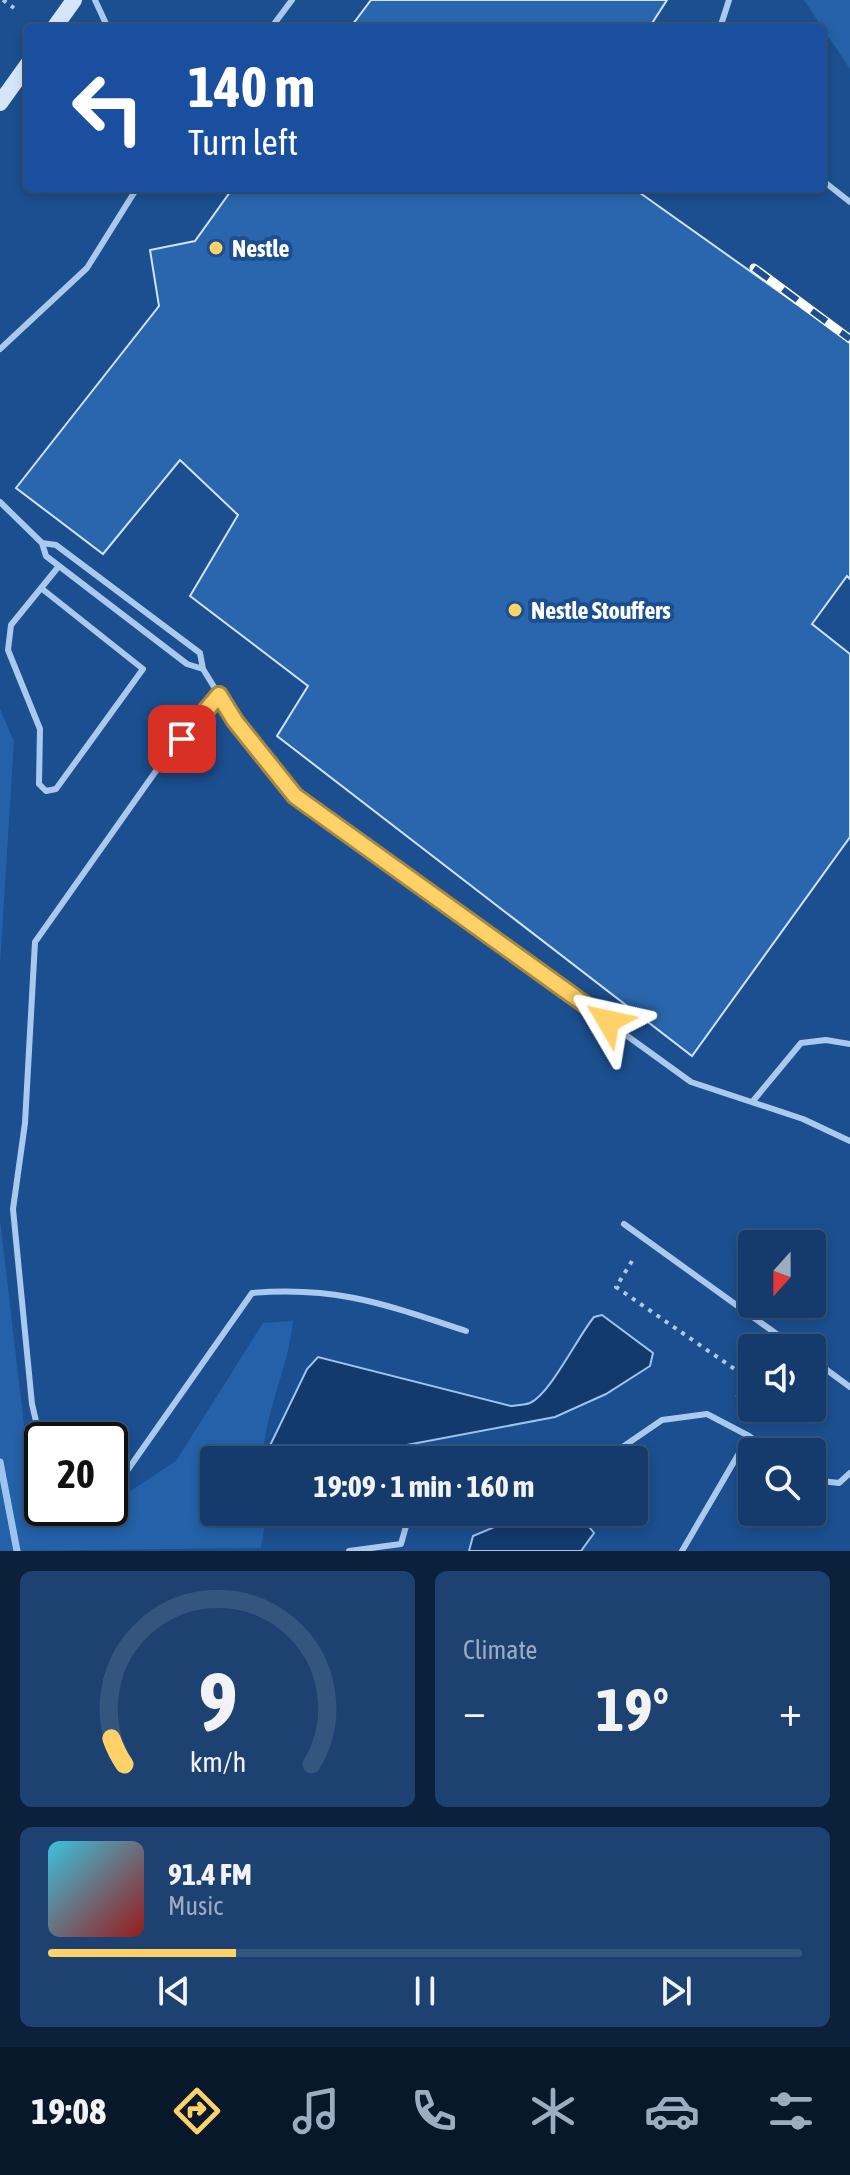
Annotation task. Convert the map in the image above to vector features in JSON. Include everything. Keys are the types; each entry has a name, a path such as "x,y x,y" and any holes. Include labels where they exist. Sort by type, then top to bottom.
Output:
{"street":[{"path":"57,24 74,0"},
{"path":"0,103 24,70"}],"lane":[{"path":"95,0 106,24"},
{"path":"274,24 292,0"},
{"path":"721,24 729,0"},
{"path":"826,183 850,202"},
{"path":"0,349 87,268 134,192"},
{"path":"0,502 42,543 46,556 187,664 203,669"},
{"path":"42,543 56,545 200,653 203,669 235,721 295,796 691,1082 753,1101 850,1141"},
{"path":"41,588 143,669 56,789 46,791 39,784 40,729 8,650 11,625 41,588 59,566"},
{"path":"36,1422 13,1209 25,1123 35,942 163,761 219,695"},
{"path":"753,1101 801,1043 826,1040 850,1044"},
{"path":"624,1224 777,1334"},
{"path":"128,1469 252,1293 297,1290 355,1295 466,1331"},
{"path":"826,1369 850,1387"},
{"path":"624,1446 662,1420 707,1414 752,1438"},
{"path":"682,1551 749,1436"},
{"path":"826,1482 839,1483 850,1473"},
{"path":"349,1551 401,1544 406,1526"}],"path":[{"path":"3,0 14,8"},
{"path":"632,1261 616,1287 749,1379 734,1402"}],"shaded area":[{"path":"804,0 850,0 850,69 826,33 826,24 820,24"},
{"path":"0,709 14,741 0,966"},
{"path":"0,1220 24,1424 24,1526 128,1526 128,1493 176,1461 263,1323 293,1321 264,1446 200,1446 200,1526 265,1526 261,1548 0,1551"},
{"path":"602,1315 653,1353 650,1366 606,1394 555,1417 401,1446 270,1446 307,1369 318,1357 511,1406 523,1405 530,1403 547,1388 594,1317"},
{"path":"497,1526 588,1526 594,1533 581,1551 469,1551 473,1536"}],"building":[{"path":"371,0 667,0 652,24 353,24"},
{"name":"Nestle Stouffers","path":"230,192 639,192 850,342 850,579 847,576 812,624 850,654 850,837 692,1056 277,736 308,686 190,596 238,515 180,460 103,554 16,488 159,306 150,250 195,241"}],"waterway":[{"path":"0,1462 17,1551"}],"railway":[{"path":"754,268 850,339"}],"place":[{"name":"Nestle","path":"216,248"},
{"name":"Nestle Stouffers","path":"515,610"}],"route":[{"path":"182,739 219,695 235,721 295,796 608,1021"}]}
